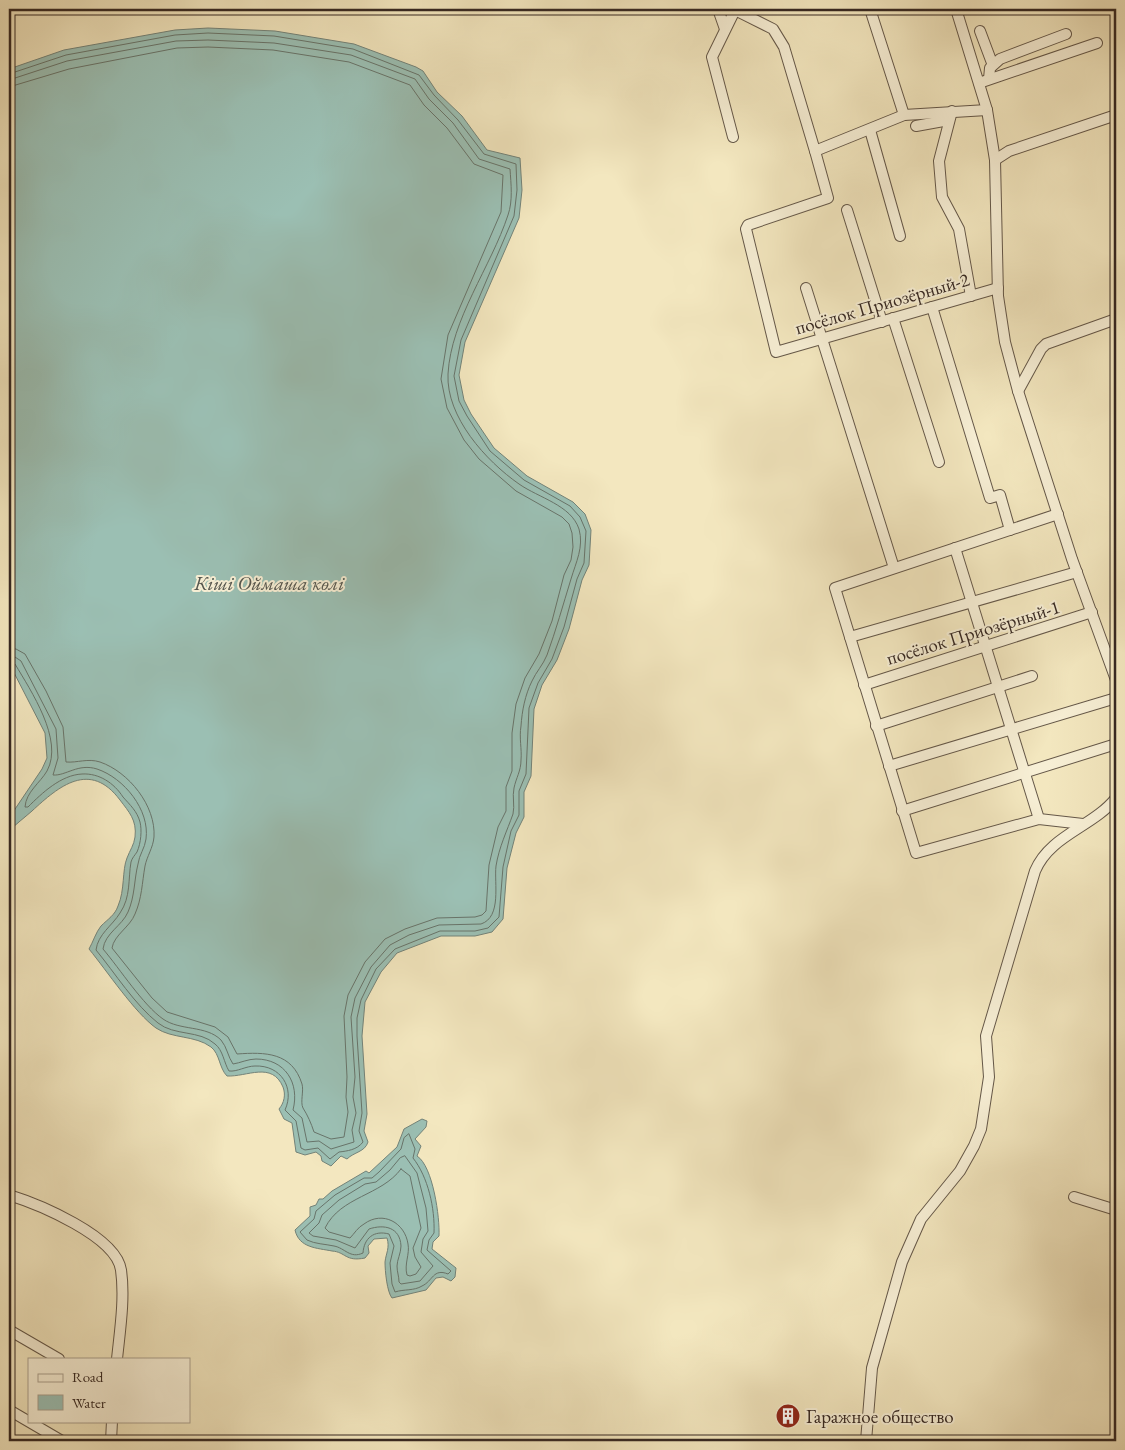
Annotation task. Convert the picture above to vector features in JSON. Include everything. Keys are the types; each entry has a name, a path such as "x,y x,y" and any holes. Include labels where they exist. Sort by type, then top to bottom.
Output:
{"street":[{"path":"718,9 725,29"},
{"path":"870,9 904,115"},
{"path":"956,9 984,81 994,160 998,288 1005,342 1018,391 1077,572 1116,680"},
{"path":"732,137 712,57 736,10 773,29 784,47 815,151 904,115 950,116"},
{"path":"980,31 992,63 984,81"},
{"path":"992,63 1066,34"},
{"path":"984,81 1097,43"},
{"path":"916,126 950,116 988,110"},
{"path":"994,160 1010,151 1116,115"},
{"path":"950,116 939,161 942,197 959,230 971,296"},
{"path":"870,130 900,236"},
{"name":"посёлок Приозёрный-2","path":"815,151 828,198 748,225 746,229 776,352 998,288"},
{"path":"847,210 882,322"},
{"path":"806,288 894,568"},
{"path":"932,307 990,498 1000,495 1010,530"},
{"path":"893,318 939,462"},
{"path":"1018,391 1041,349 1046,344 1116,319"},
{"path":"1058,514 835,588 916,853 1039,819 1082,824"},
{"path":"955,548 1039,819"},
{"path":"850,637 1077,572"},
{"name":"посёлок Приозёрный-1","path":"864,685 1092,612"},
{"path":"876,726 1032,676"},
{"path":"889,766 1116,698"},
{"path":"902,811 1116,744"},
{"path":"866,1441 872,1368 902,1262 921,1219 960,1171 974,1146 980,1129 989,1077 986,1036 1035,871 1047,850 1082,824 1100,815 1116,798"},
{"path":"9,1195 29,1202 66,1220 108,1246 116,1257 121,1269 122,1298 117,1358"},
{"path":"1074,1197 1116,1210"},
{"path":"9,1330 57,1358"},
{"path":"9,1410 28,1421"},
{"path":"30,1422 62,1441"},
{"path":"111,1441 112,1422"}],"water":[{"name":"Кіші Оймаша көлi","path":"208,28 275,31 354,44 416,67 423,71 437,92 462,116 487,150 520,158 522,190 519,218 465,342 459,375 464,400 494,448 527,476 573,502 585,514 591,530 589,565 582,580 569,629 557,660 542,685 534,709 531,776 524,792 524,817 516,833 507,868 503,919 492,932 475,936 441,936 397,953 381,972 365,1002 362,1036 367,1114 364,1131 368,1142 362,1150 347,1159 341,1156 331,1166 322,1161 321,1156 316,1152 305,1155 296,1152 292,1123 284,1119 279,1109 283,1102 284,1093 278,1079 266,1072 227,1076 211,1047 205,1043 169,1034 156,1028 130,1002 89,949 99,928 117,909 122,893 125,863 135,837 135,826 132,817 109,788 97,781 86,779 75,781 53,793 9,831 9,818 42,769 47,758 45,733 9,663 9,69 64,50 175,30"},
{"path":"422,1119 427,1121 426,1127 415,1139 421,1146 417,1156 423,1162 431,1181 438,1217 439,1236 433,1242 432,1249 456,1268 455,1277 451,1281 443,1277 436,1278 426,1290 392,1298 385,1271 388,1250 387,1238 374,1239 368,1246 369,1253 365,1258 353,1259 337,1252 305,1244 297,1236 295,1230 310,1216 310,1207 316,1205 319,1199 323,1199 332,1191 366,1171 369,1173 397,1147 404,1129"}],"place":[{"name":"Гаражное общество","path":"788,1416"}]}
